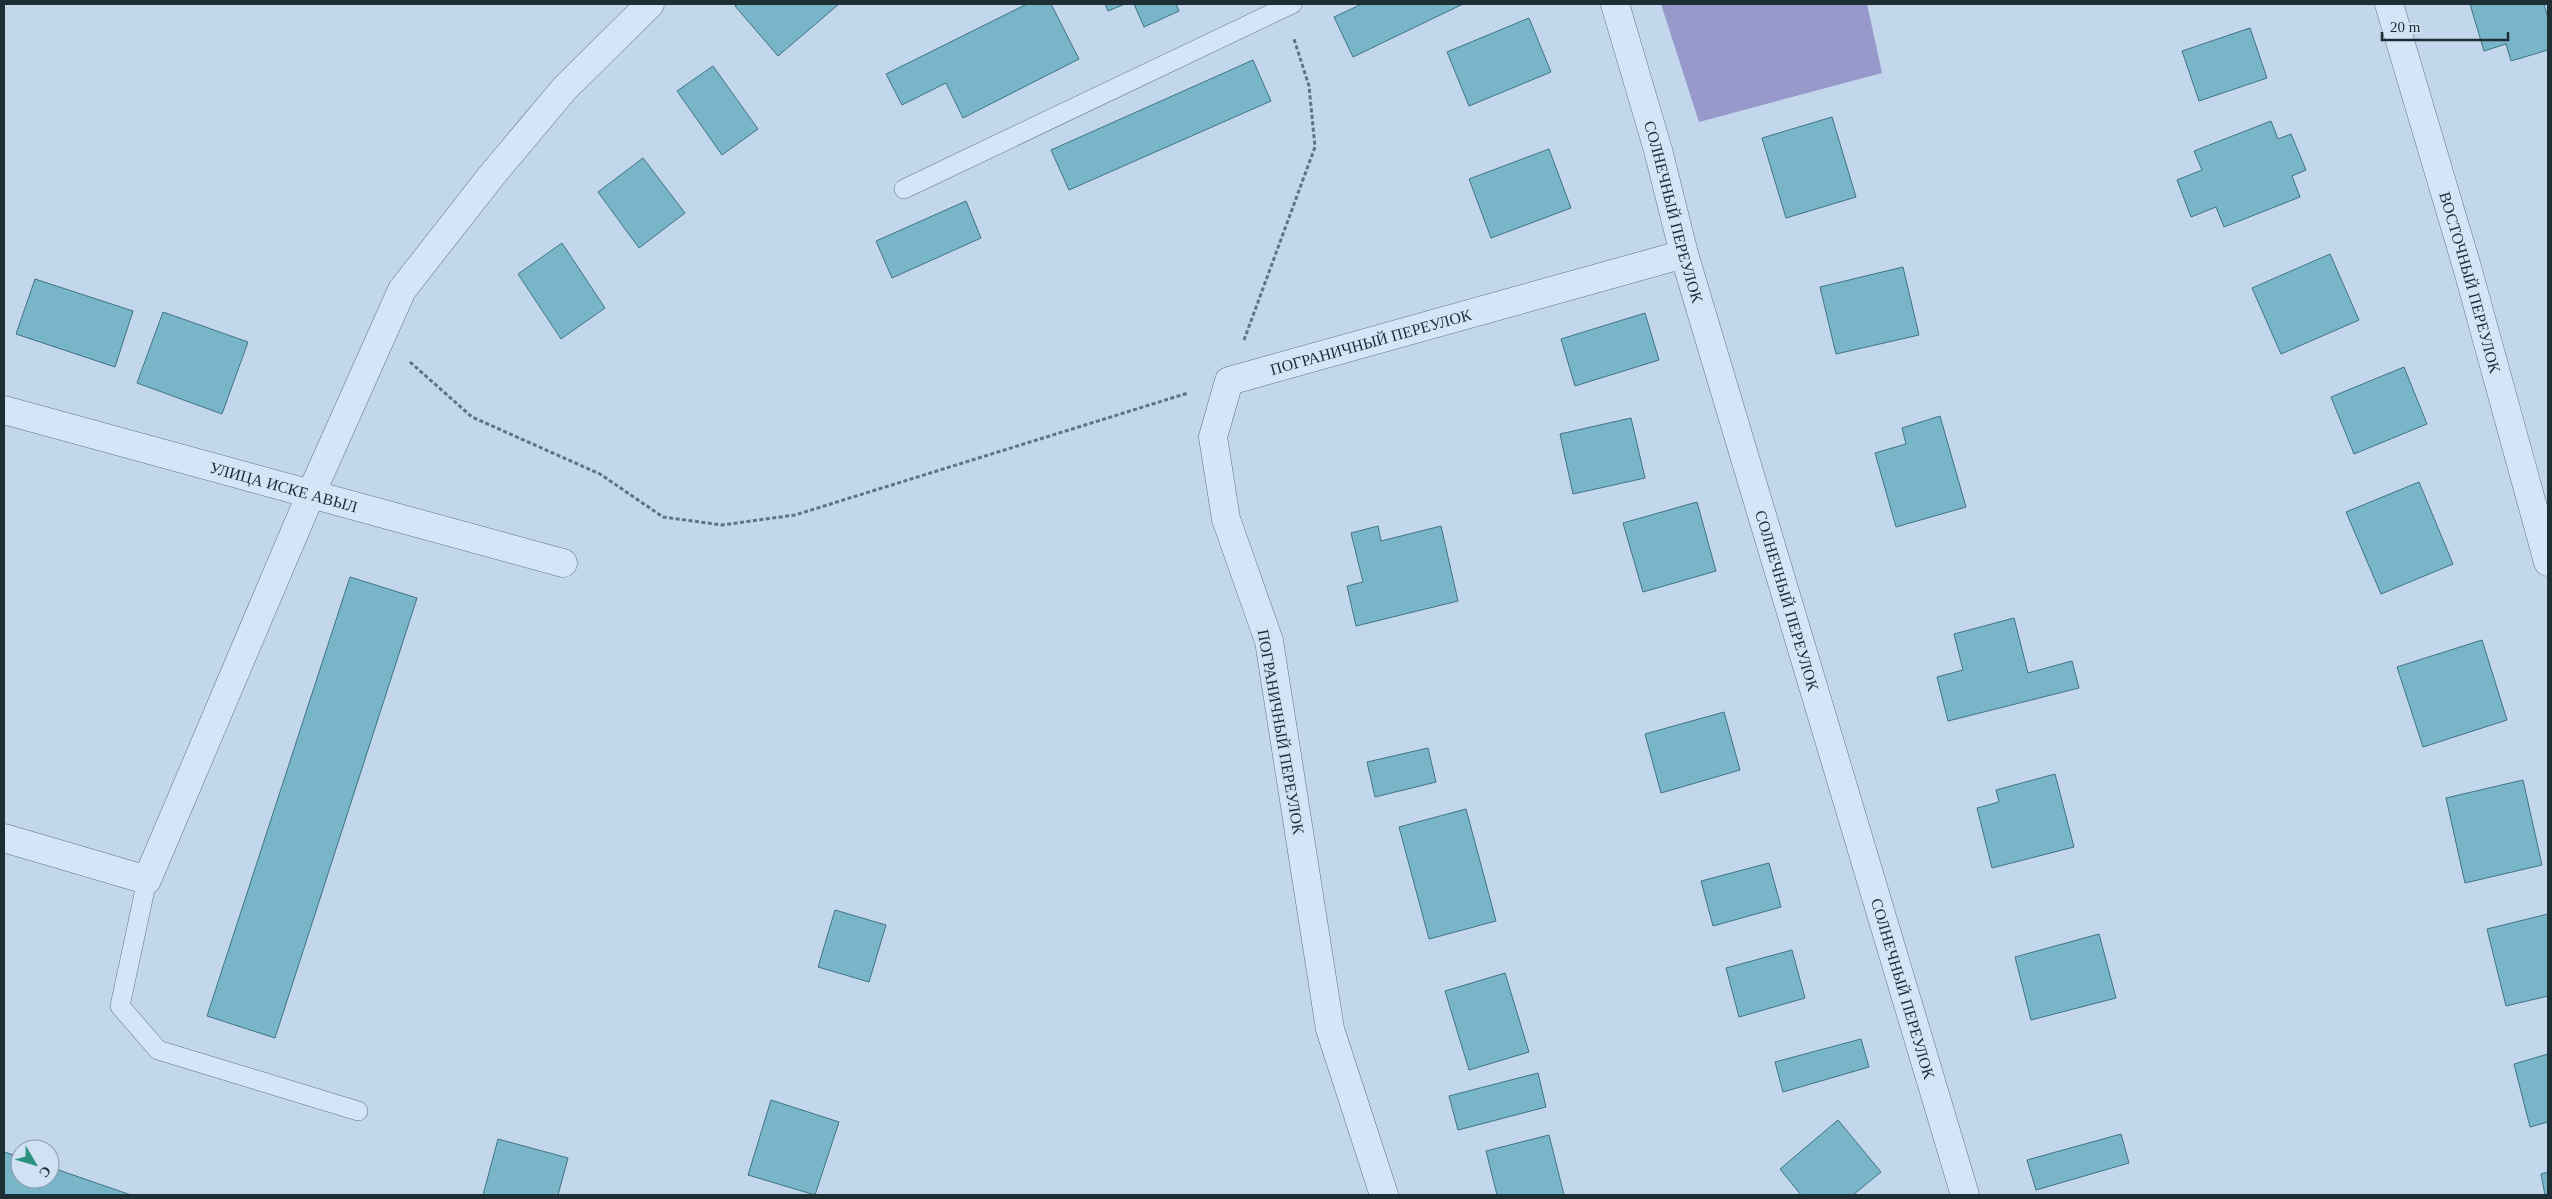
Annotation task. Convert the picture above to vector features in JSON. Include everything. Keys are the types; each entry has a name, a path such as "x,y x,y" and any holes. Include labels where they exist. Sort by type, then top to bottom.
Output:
{"street":[{"path":"4,838 146,880 310,496 402,290 492,175 566,88 650,4"},
{"name":"СОЛНЕЧНЫЙ ПЕРЕУЛОК","path":"1616,4 1658,150 1684,254 1965,1195"},
{"name":"ВОСТОЧНЫЙ ПЕРЕУЛОК","path":"2389,4 2467,267 2548,562"},
{"name":"ПОГРАНИЧНЫЙ ПЕРЕУЛОК","path":"1384,1195 1330,1028 1269,642 1226,519 1214,437 1228,380 1684,254"},
{"name":"УЛИЦА ИСКЕ АВЫЛ","path":"4,410 310,496 563,563"}],"lane":[{"path":"904,189 1288,6"},
{"path":"146,880 120,1006 158,1050 358,1111"}],"path":[{"path":"382,336 472,417 600,474 662,517 722,525 795,515 1228,380 1315,147 1309,86 1288,6"}],"shaded area":[{"path":"1661,4 1867,4 1882,73 1699,122"}],"building":[{"path":"738,4 839,4 778,56 735,6"},
{"path":"1027,4 1051,4 1079,59 963,118 946,83 902,105 886,74"},
{"path":"1105,4 1125,4 1108,11"},
{"path":"1134,4 1176,4 1179,11 1144,27"},
{"path":"1362,4 1463,4 1353,57 1334,17"},
{"path":"2470,4 2544,4 2548,18 2548,50 2511,61 2506,44 2484,51"},
{"path":"1529,18 1551,72 1469,106 1447,52"},
{"path":"2250,28 2267,78 2199,101 2182,51"},
{"path":"1253,60 1271,101 1069,190 1051,150"},
{"path":"713,66 758,129 722,155 677,91"},
{"path":"1832,117 1856,197 1786,218 1762,138"},
{"path":"2271,121 2278,139 2291,134 2306,170 2292,176 2300,197 2224,227 2216,207 2191,217 2177,180 2202,170 2194,151"},
{"path":"1549,149 1571,208 1491,238 1469,179"},
{"path":"643,158 685,213 639,248 598,192"},
{"path":"966,201 981,238 892,278 876,241"},
{"path":"562,243 605,308 561,339 518,274"},
{"path":"2330,254 2359,320 2281,354 2252,288"},
{"path":"1903,267 1919,335 1836,354 1820,287"},
{"path":"35,279 133,311 115,367 16,334"},
{"path":"163,312 248,342 222,414 137,383"},
{"path":"1645,313 1659,360 1575,386 1561,339"},
{"path":"2404,367 2427,424 2354,454 2331,397"},
{"path":"1940,416 1966,507 1896,527 1875,453 1906,444 1902,428"},
{"path":"1631,418 1645,478 1573,494 1560,434"},
{"path":"2419,482 2453,564 2381,594 2346,512"},
{"path":"1697,502 1716,571 1643,592 1623,523"},
{"path":"1378,526 1381,541 1441,526 1458,601 1356,626 1347,586 1363,582 1351,533"},
{"path":"350,577 417,598 275,1038 207,1016"},
{"path":"2014,618 2028,673 2072,661 2079,688 1948,721 1937,677 1963,670 1954,634"},
{"path":"2482,640 2507,720 2423,747 2397,667"},
{"path":"1724,712 1740,770 1661,793 1645,734"},
{"path":"1428,748 1436,782 1375,797 1367,762"},
{"path":"2055,774 2074,847 1992,868 1977,808 1999,802 1996,790"},
{"path":"2523,780 2542,865 2465,883 2446,798"},
{"path":"1466,809 1496,921 1429,939 1399,827"},
{"path":"1769,863 1781,907 1713,926 1701,881"},
{"path":"835,910 886,925 869,982 818,967"},
{"path":"2548,914 2548,996 2506,1006 2487,929"},
{"path":"2099,934 2116,998 2031,1020 2015,957"},
{"path":"1792,950 1805,998 1739,1017 1726,968"},
{"path":"1505,973 1529,1052 1469,1070 1445,991"},
{"path":"1861,1039 1869,1067 1783,1092 1775,1062"},
{"path":"2548,1054 2548,1122 2530,1127 2514,1064"},
{"path":"1538,1073 1546,1107 1458,1130 1449,1096"},
{"path":"771,1100 839,1122 815,1195 748,1175"},
{"path":"1838,1120 1881,1172 1853,1195 1801,1195 1780,1169"},
{"path":"2121,1134 2129,1163 2036,1190 2027,1160"},
{"path":"1549,1135 1564,1195 1497,1195 1486,1151"},
{"path":"498,1139 568,1158 558,1195 483,1195"},
{"path":"4,1152 10,1154 10,1189 60,1189 60,1170 131,1195 4,1195"},
{"path":"2548,1172 2548,1195 2545,1195 2541,1174"}]}
